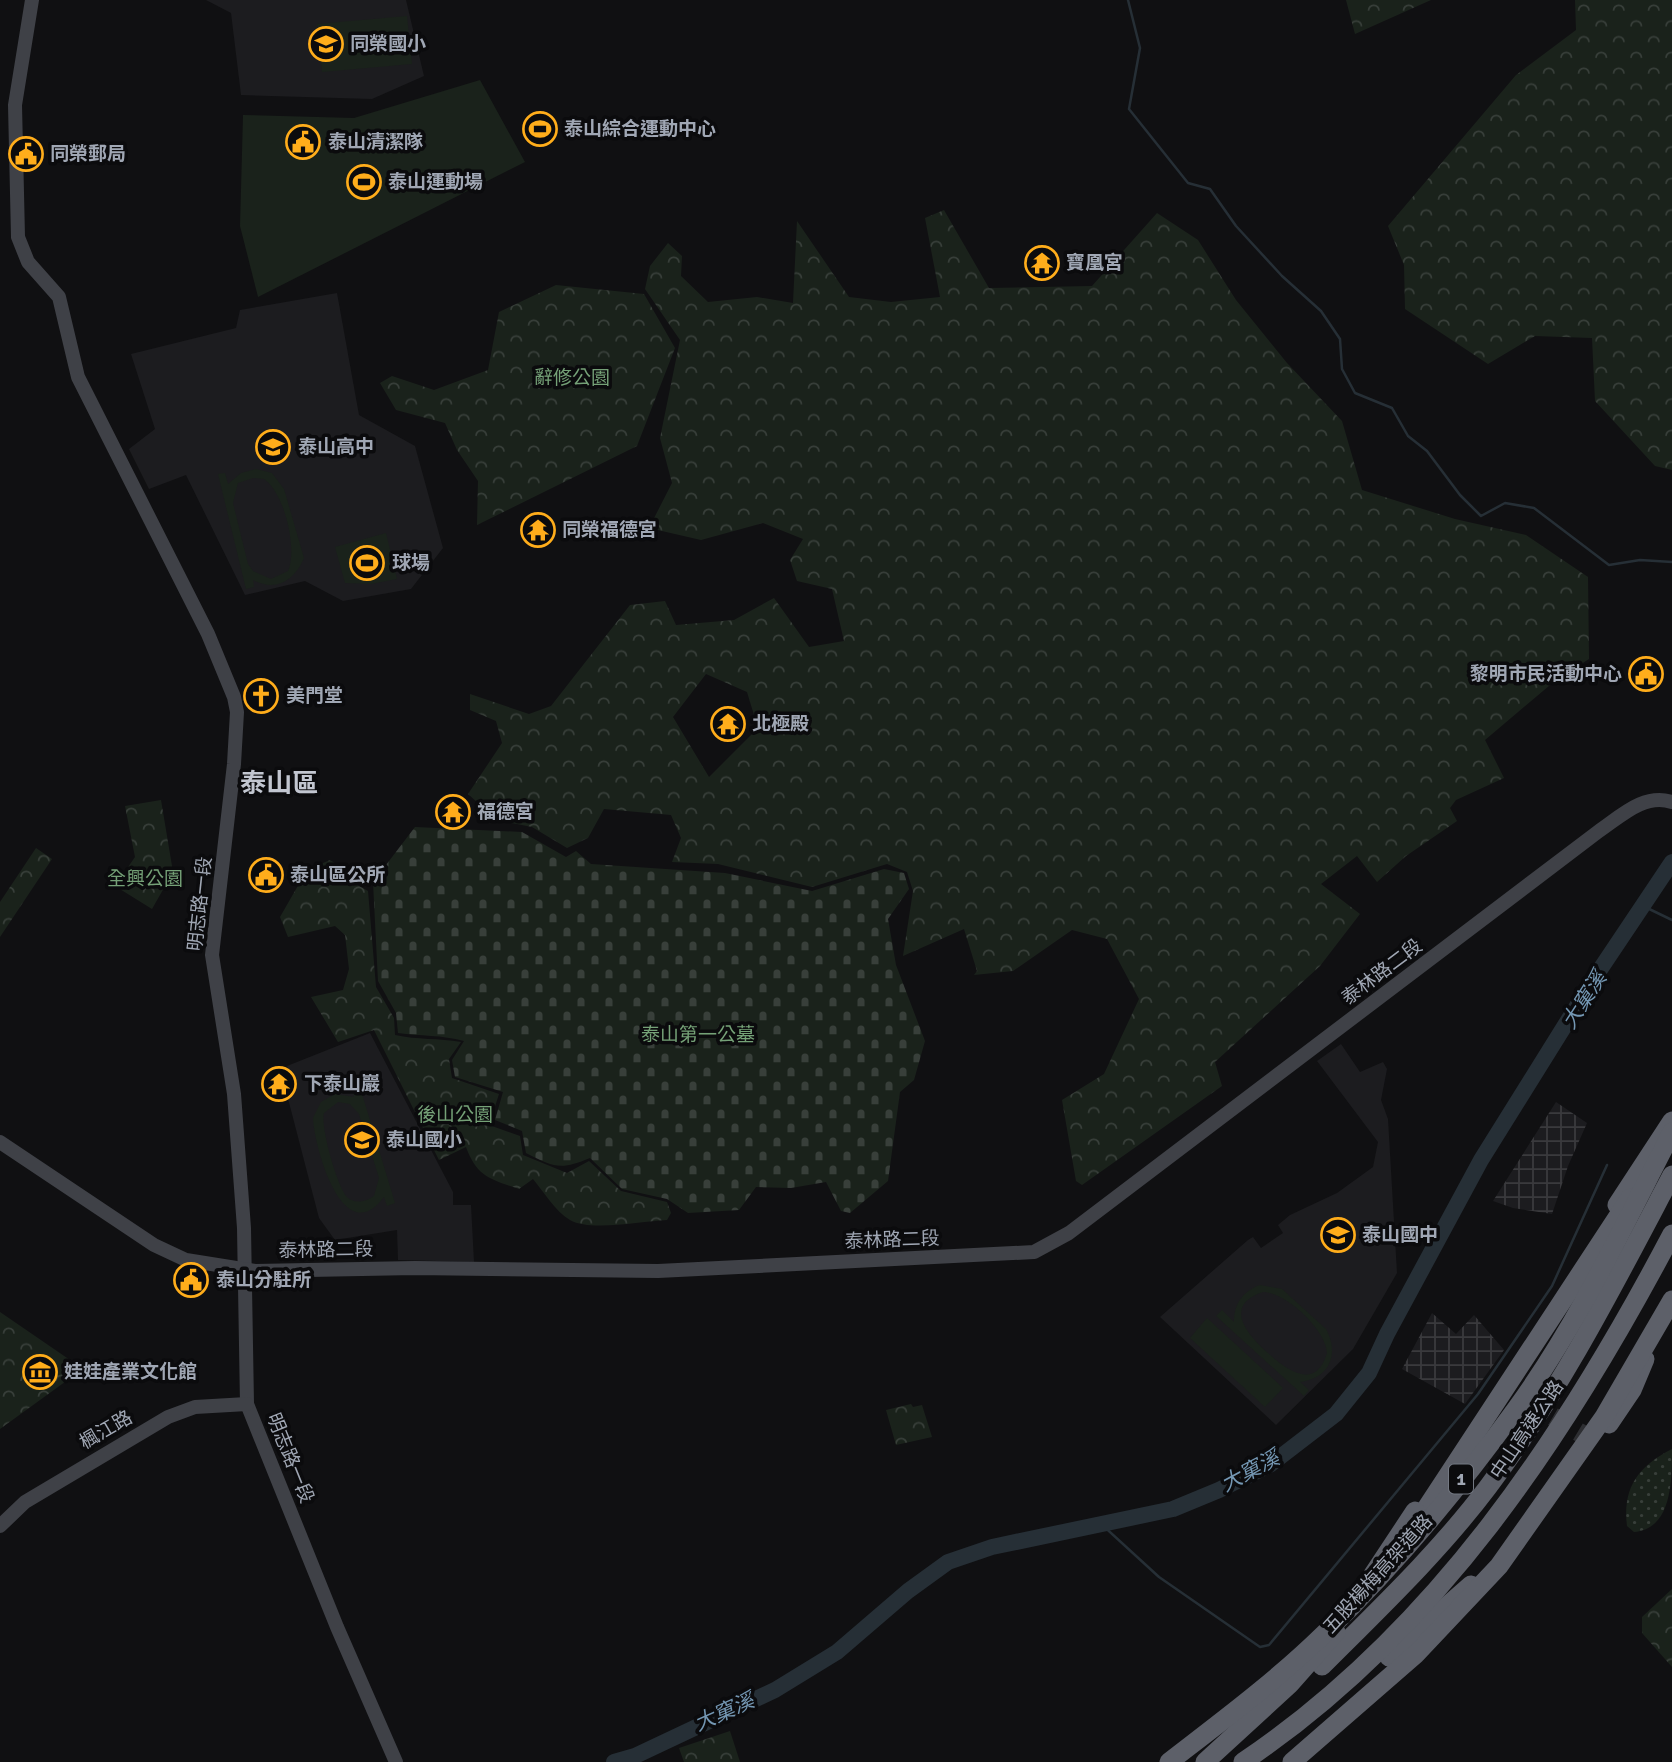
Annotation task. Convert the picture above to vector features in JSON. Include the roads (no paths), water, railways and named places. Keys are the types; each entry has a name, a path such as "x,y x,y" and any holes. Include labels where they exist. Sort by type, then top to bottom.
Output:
{"highway":[{"path":"1340,1626 1672,1121"},
{"path":"1206,1762 1316,1657 1340,1626 1438,1492 1672,1132"},
{"name":"五股楊梅高架道路","path":"1169,1762 1242,1706 1324,1634 1420,1530 1517,1409 1557,1345 1672,1132"},
{"name":"中山高速公路","path":"1206,1762 1315,1673 1401,1588 1488,1487 1567,1371 1672,1175"},
{"name":"中山高速公路","path":"1242,1762 1278,1738 1380,1650 1421,1608 1497,1517 1585,1390 1672,1234"},
{"path":"1278,1738 1392,1655 1502,1558 1552,1502 1589,1439 1632,1390 1672,1298"},
{"path":"1292,1762 1416,1654 1499,1566 1604,1417 1672,1298"},
{"path":"1505,1388 1527,1401"},
{"path":"1191,1762 1263,1710"}],"main road":[{"name":"明志路一段","path":"32,0 15,114 15,216 23,254 59,297 78,377 208,634 234,696 237,734 212,955 234,1094 244,1270 247,1404 337,1627 396,1762"},
{"name":"泰林路二段","path":"0,1142 154,1245 186,1260 244,1270 420,1268 658,1271 1034,1252 1069,1233 1621,815 1658,798 1672,802"},
{"name":"楓江路","path":"0,1526 25,1502 168,1417 195,1407 247,1404"}],"waterway":[{"path":"1128,0 1140,48 1129,109 1188,183 1210,189 1236,226 1282,276 1321,311 1340,339 1342,369 1355,393 1392,408 1408,436 1427,451 1460,495 1481,516 1505,503 1534,508 1609,565 1640,560 1672,562"},
{"name":"大窠溪","path":"614,1762 635,1756 775,1690 837,1652 908,1591 948,1562 992,1547 1173,1509 1271,1464 1336,1414 1369,1373 1387,1334 1481,1160 1597,974 1672,862"},
{"path":"1643,906 1672,920"},
{"path":"1099,1522 1159,1577 1260,1647 1269,1645 1478,1394 1552,1286 1607,1165"},
{"name":"大窠溪","path":"635,1756 639,1762"}],"tunnel":[{"path":"1528,1402 1582,1434"}],"place":[{"name":"同榮國小","path":"326,44"},
{"name":"泰山綜合運動中心","path":"540,129"},
{"name":"泰山清潔隊","path":"303,142"},
{"name":"同榮郵局","path":"26,154"},
{"name":"泰山運動場","path":"364,182"},
{"name":"寶凰宮","path":"1042,263"},
{"name":"泰山高中","path":"273,447"},
{"name":"同榮福德宮","path":"538,530"},
{"name":"球場","path":"367,563"},
{"name":"黎明市民活動中心","path":"1646,674"},
{"name":"美門堂","path":"261,696"},
{"name":"北極殿","path":"728,724"},
{"name":"福德宮","path":"453,812"},
{"name":"泰山區公所","path":"266,875"},
{"name":"下泰山巖","path":"279,1084"},
{"name":"泰山國小","path":"362,1140"},
{"name":"泰山國中","path":"1338,1235"},
{"name":"泰山分駐所","path":"191,1280"},
{"name":"娃娃產業文化館","path":"40,1372"}],"district":[{"name":"泰山區","path":"279,784"}],"park label":[{"name":"辭修公園","path":"572,378"},
{"name":"全興公園","path":"145,879"},
{"name":"泰山第一公墓","path":"698,1035"},
{"name":"後山公園","path":"455,1115"}]}
